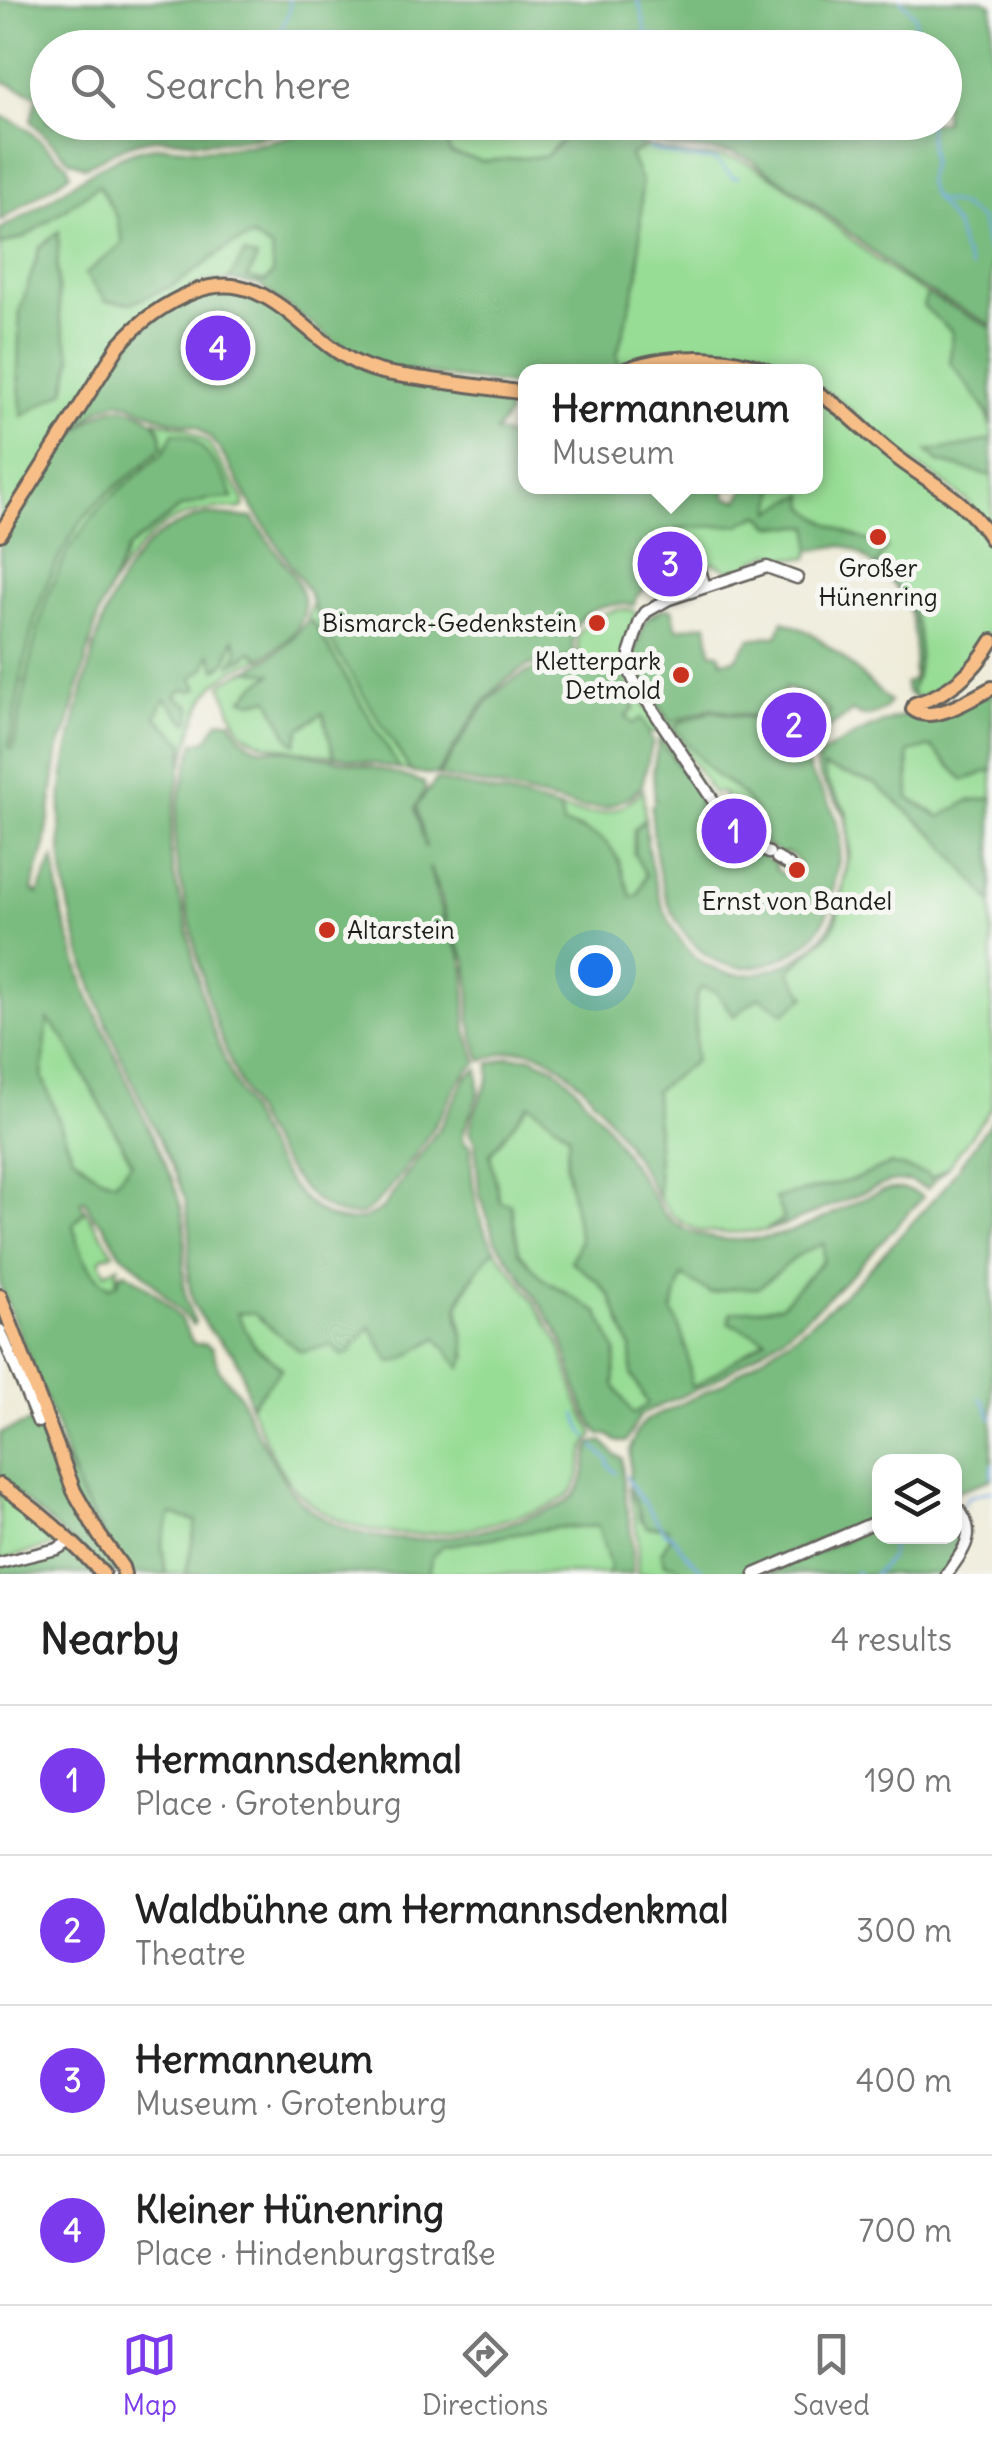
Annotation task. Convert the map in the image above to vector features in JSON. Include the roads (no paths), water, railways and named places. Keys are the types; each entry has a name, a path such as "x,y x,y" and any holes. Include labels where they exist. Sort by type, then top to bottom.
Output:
{"main road":[{"path":"0,534 137,324 203,288 230,284 254,290 360,365 518,392"},
{"path":"647,364 707,358 748,364"},
{"path":"823,397 845,411 890,452 946,490 992,540"},
{"path":"992,641 960,680 942,694 915,704 913,709 920,715 934,714 992,688"},
{"path":"0,1296 74,1490 124,1574"},
{"path":"0,1486 23,1500 71,1541 103,1574"}],"street":[{"path":"729,824 722,838 729,844 738,844 744,839 746,827 729,824 633,682 627,666 631,646 642,612 669,598 767,567 797,578"},
{"path":"700,570 701,602"},
{"path":"744,839 773,855"},
{"path":"0,1330 38,1422"},
{"path":"948,1574 969,1534 962,1517"},
{"path":"755,1574 872,1523"},
{"path":"0,1563 57,1549 71,1541"}],"waterway":[{"path":"281,30 290,9 289,0"},
{"path":"637,0 645,30"},
{"path":"901,0 915,16 916,30"},
{"path":"929,140 930,192 956,227 971,268"},
{"path":"650,149 684,158 715,160 738,177"},
{"path":"936,200 958,204 981,220 987,250 992,256"},
{"path":"979,1398 992,1419"},
{"path":"576,1414 588,1438"},
{"path":"594,1446 616,1473"},
{"path":"991,1476 992,1464"},
{"path":"626,1477 665,1533 670,1533 706,1574"},
{"path":"963,1505 968,1497 992,1490"},
{"path":"874,1574 891,1558 893,1544"},
{"path":"854,1574 859,1574"}],"place":[{"name":"Kleiner Hünenring","path":"218,348"},
{"name":"Großer Hünenring","path":"878,537"},
{"name":"Hermanneum","path":"670,564"},
{"name":"Bismarck-Gedenkstein","path":"597,623"},
{"name":"Kletterpark Detmold","path":"681,675"},
{"name":"Waldbühne am Hermannsdenkmal","path":"794,725"},
{"name":"Hermannsdenkmal","path":"734,831"},
{"name":"Ernst von Bandel","path":"797,870"},
{"name":"Altarstein","path":"327,930"}]}
